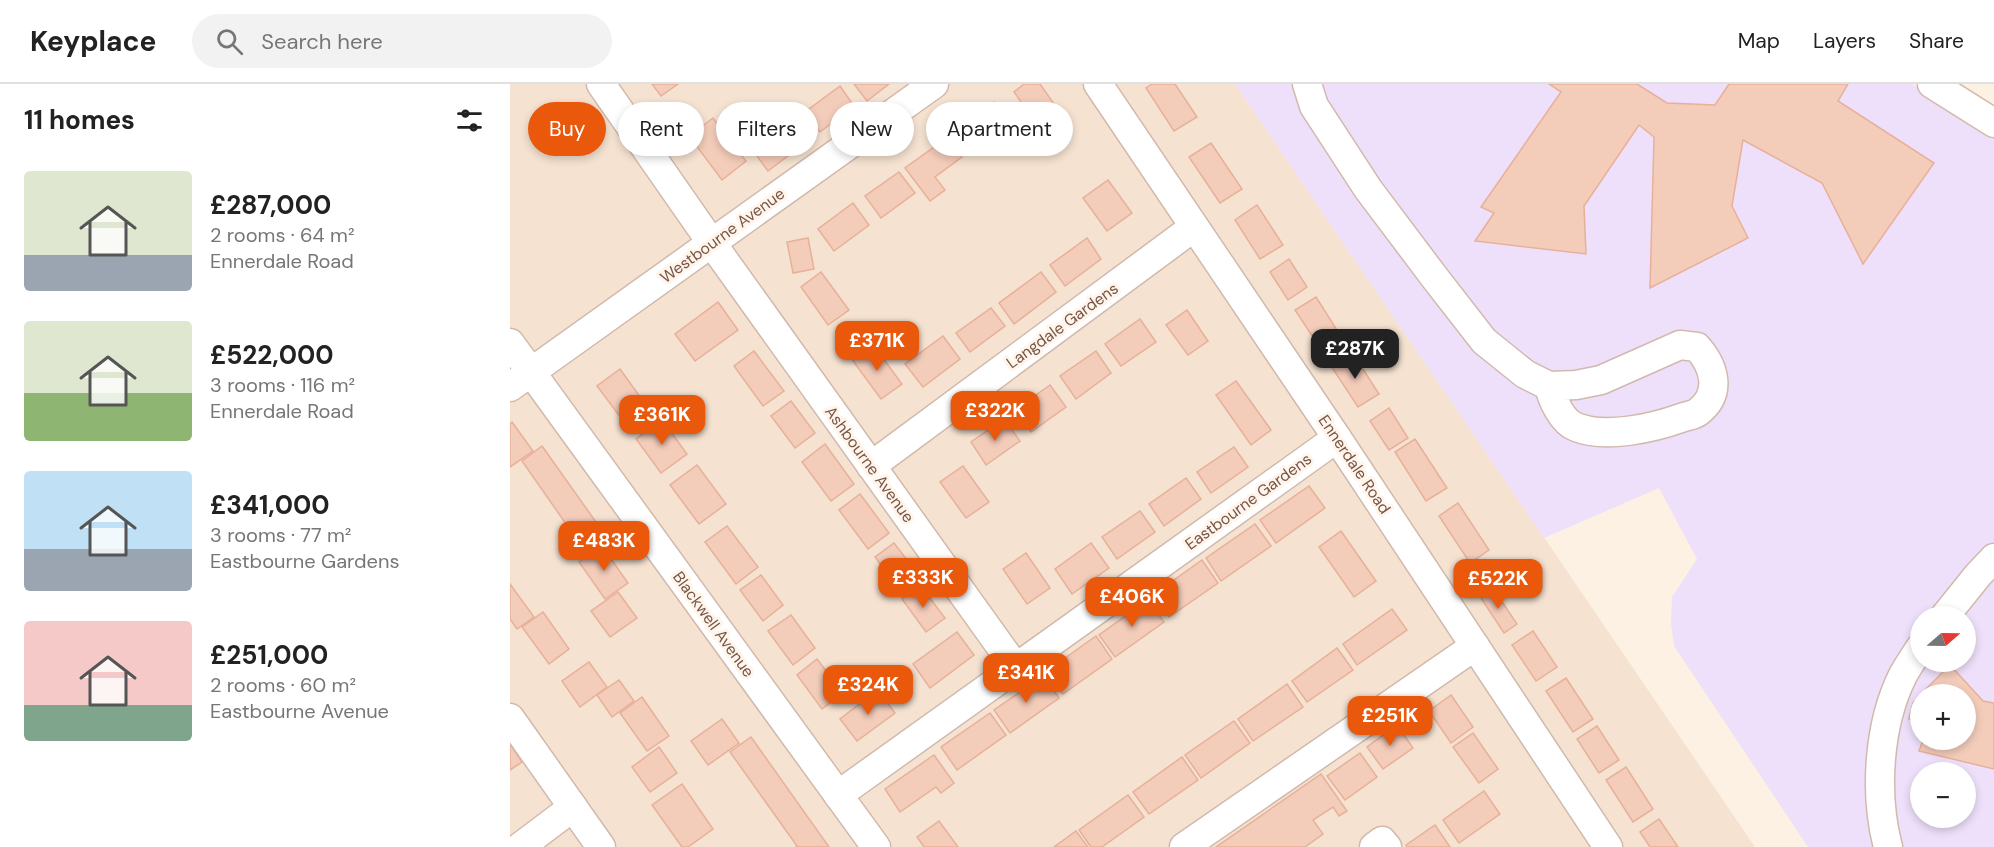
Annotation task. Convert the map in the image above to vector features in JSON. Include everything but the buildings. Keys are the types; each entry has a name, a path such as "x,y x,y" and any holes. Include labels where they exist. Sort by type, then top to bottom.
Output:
{"street":[{"name":"Ashbourne Avenue","path":"601,84 711,242 1016,668"},
{"name":"Westbourne Avenue","path":"521,380 934,84"},
{"name":"Ennerdale Road","path":"1098,84 1337,438 1608,847"},
{"path":"1307,84 1314,105 1368,189 1434,278 1484,341 1525,374 1549,386 1576,385 1601,380 1680,345 1697,347 1708,360 1714,380 1711,399 1697,413 1658,426 1630,431 1602,432 1574,427 1556,407 1549,386"},
{"path":"1932,84 1994,123"},
{"name":"Langdale Gardens","path":"871,465 1194,227"},
{"name":"Blackwell Avenue","path":"510,343 521,380 876,847"},
{"name":"Eastbourne Gardens","path":"838,795 1337,438"},
{"path":"1953,606 1977,575 1994,558"},
{"path":"1184,847 1475,646"},
{"path":"1888,847 1880,802 1881,754 1891,710 1903,676 1910,664"},
{"path":"510,718 601,847"},
{"path":"520,847 573,807"},
{"path":"1374,847 1382,841 1387,847"}],"shaded area":[{"path":"510,84 1235,84 1755,847 510,847"},
{"path":"1235,84 1912,84 1994,138 1994,847 1808,847 1674,646 1671,624 1672,597 1697,559 1659,488 1544,538"}]}
